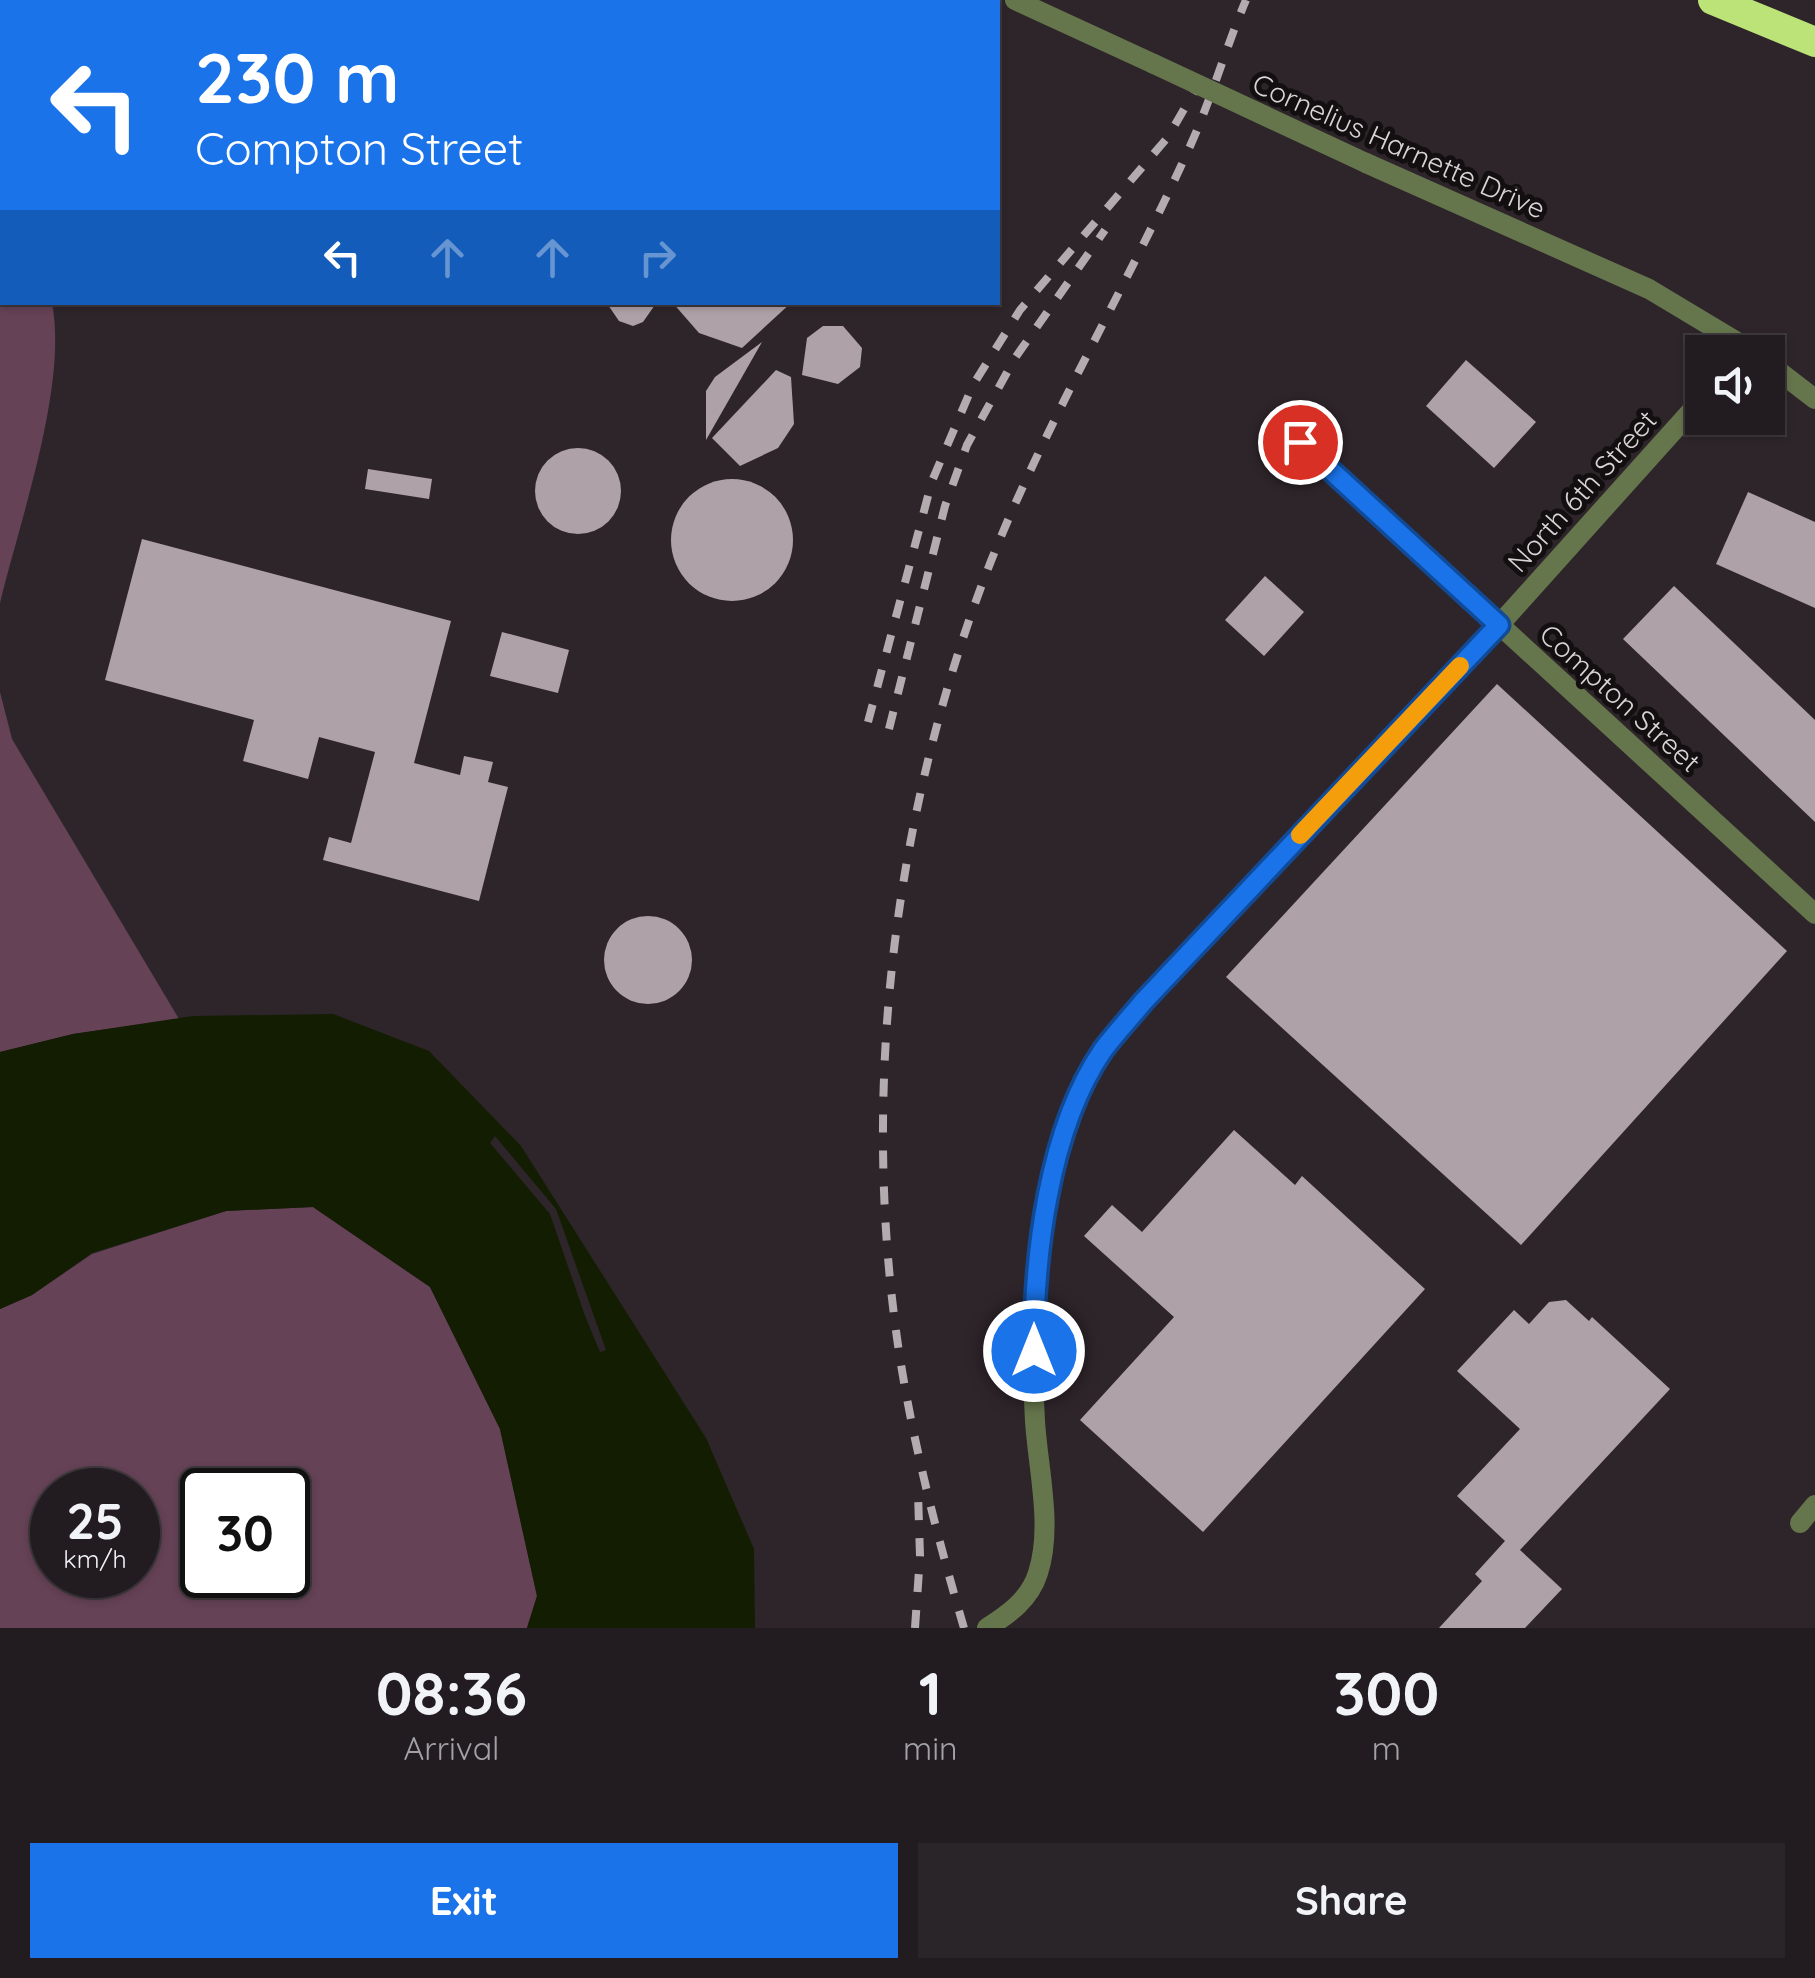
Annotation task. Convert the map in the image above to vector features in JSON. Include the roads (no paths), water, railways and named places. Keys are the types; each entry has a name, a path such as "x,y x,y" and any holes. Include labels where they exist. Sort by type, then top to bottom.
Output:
{"highway":[{"path":"1713,0 1815,42"}],"street":[{"name":"Cornelius Harnette Drive","path":"1016,0 1649,289 1723,335"},
{"path":"1785,375 1815,399"},
{"name":"North 6th Street","path":"988,1628 1021,1603 1038,1574 1045,1543 1035,1416 1035,1285 1054,1174 1082,1088 1103,1051 1143,1002 1499,625 1685,418"},
{"name":"Compton Street","path":"1300,442 1815,914"},
{"path":"1800,1523 1815,1505"}],"railway":[{"path":"964,1628 910,1416 887,1247 885,1047 894,947 909,848 958,654 991,561 1037,455 1191,144 1246,0"},
{"path":"868,722 932,481 973,385 1020,310 1168,137 1210,64"},
{"path":"889,729 945,506 967,445 1015,358 1105,230"},
{"path":"915,1628 920,1556 918,1493"}]}
